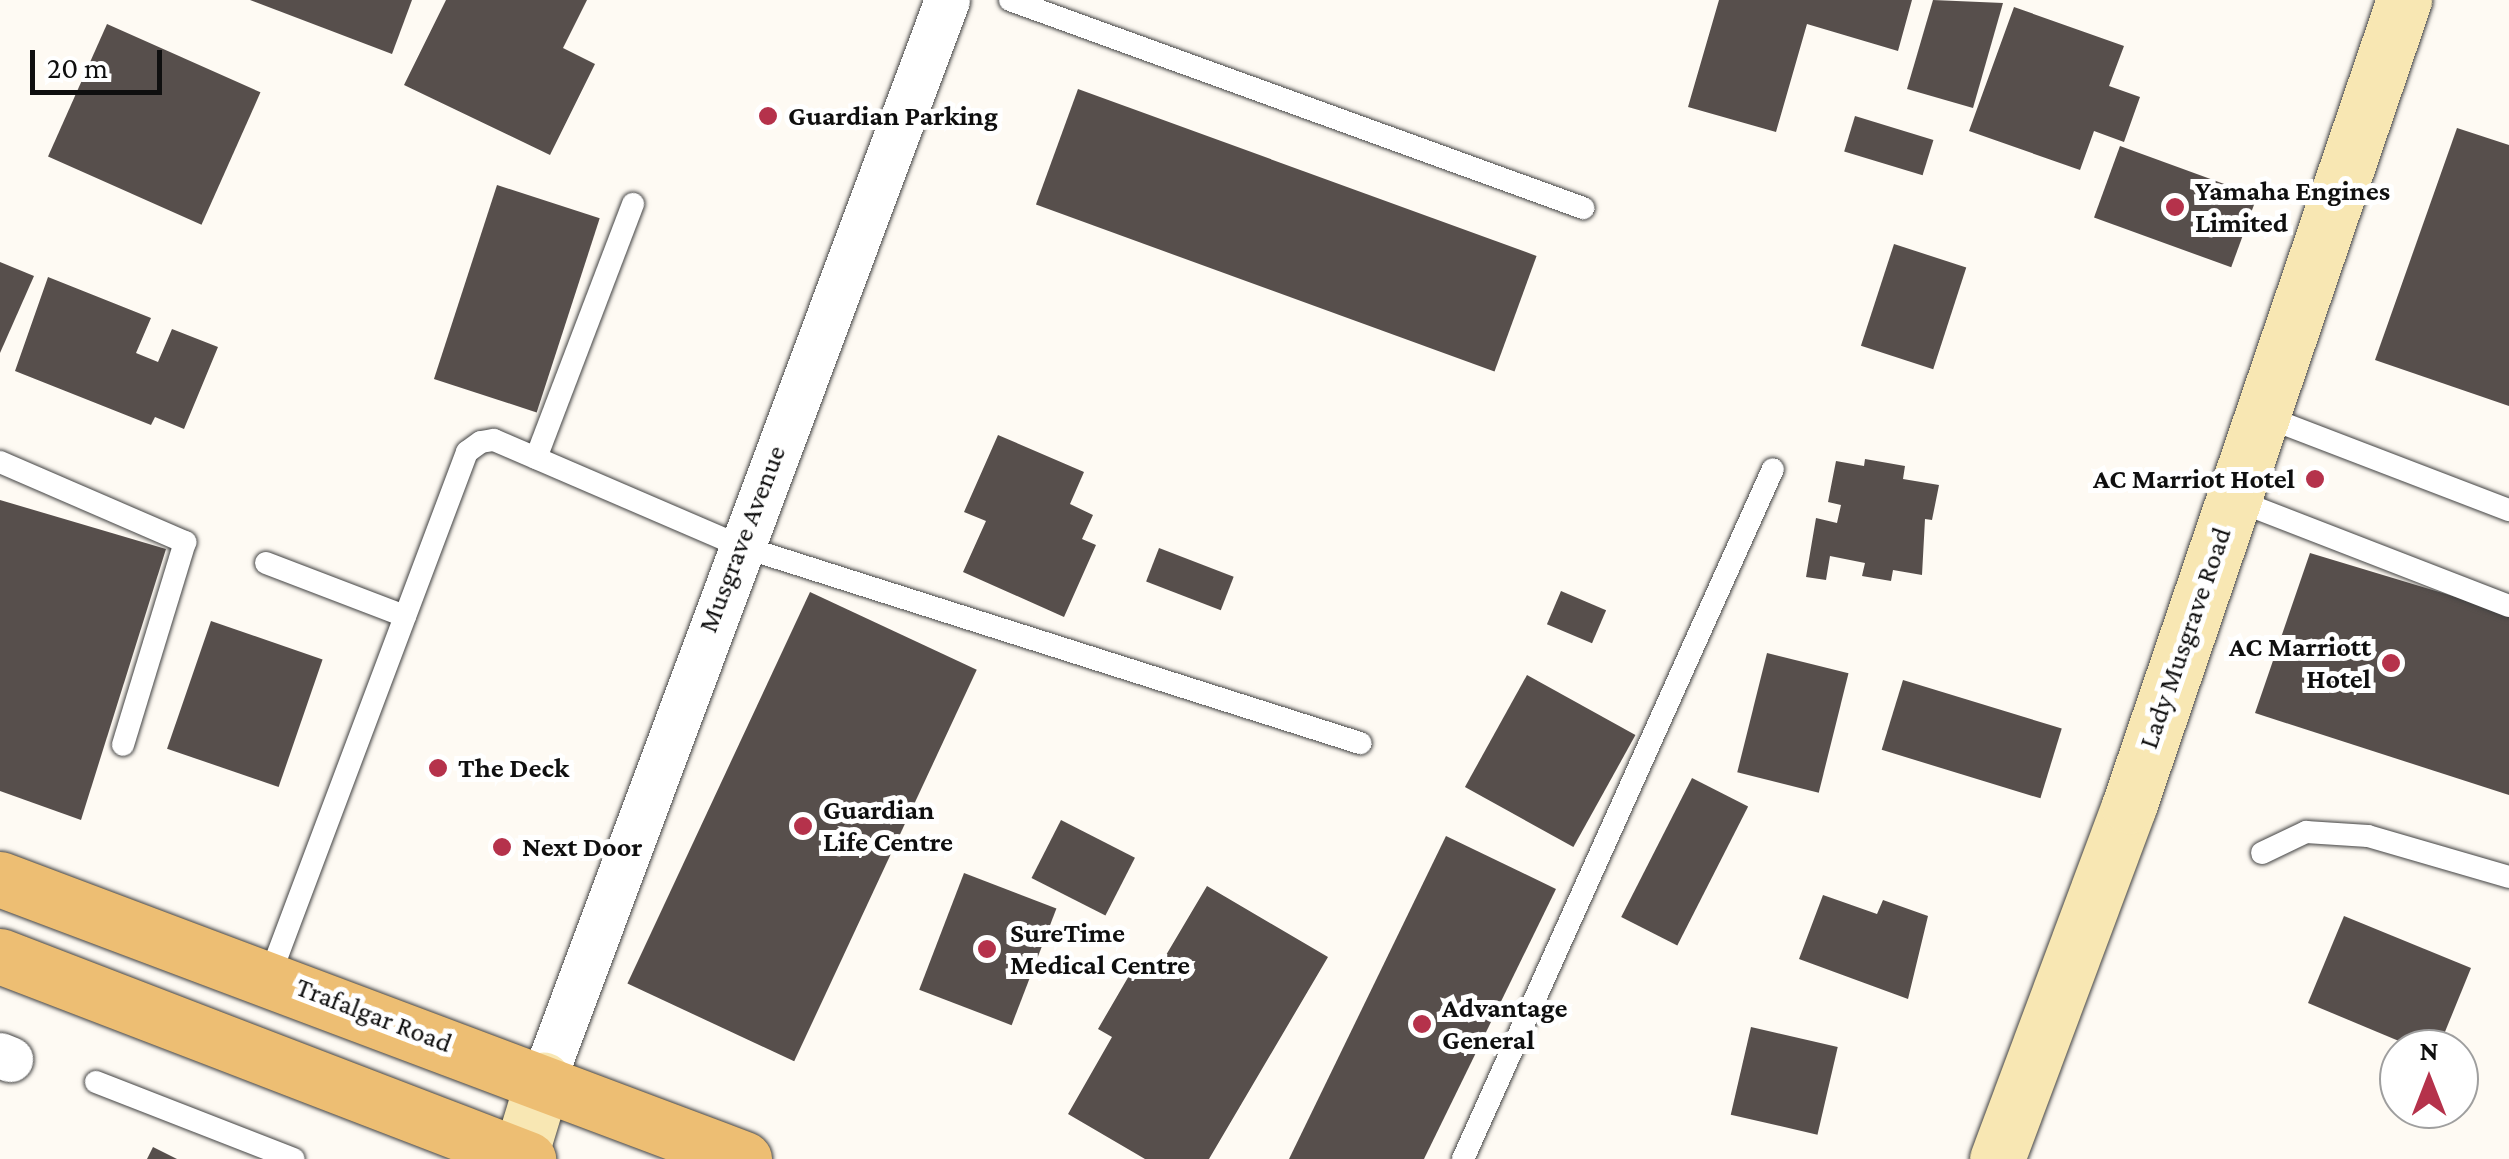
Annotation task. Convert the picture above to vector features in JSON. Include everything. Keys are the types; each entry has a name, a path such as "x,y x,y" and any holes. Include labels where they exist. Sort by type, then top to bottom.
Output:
{"main road":[{"name":"Lady Musgrave Road","path":"1997,1159 2128,806 2404,0"},
{"name":"Trafalgar Road","path":"0,879 270,976 744,1159"},
{"path":"0,956 523,1158 543,1080"}],"street":[{"name":"Musgrave Avenue","path":"543,1080 946,0"}],"lane":[{"path":"1010,0 1583,208"},
{"path":"536,458 633,204"},
{"path":"2261,415 2509,510"},
{"path":"270,976 467,452 494,440 740,546 1360,743"},
{"path":"0,462 185,542 123,745"},
{"path":"1464,1159 1773,468"},
{"path":"2232,498 2509,606"},
{"path":"266,564 405,616"},
{"path":"2262,854 2306,832 2368,836 2509,877"},
{"path":"96,1082 293,1159"}],"building":[{"path":"250,0 412,0 392,54"},
{"path":"446,0 587,0 563,48 595,64 550,155 404,85"},
{"path":"1719,0 1912,0 1898,51 1807,24 1776,132 1688,107"},
{"path":"1933,0 2003,3 1973,108 1907,89"},
{"path":"2014,7 2124,46 2109,86 2140,97 2124,142 2094,131 2080,170 1969,131"},
{"path":"107,24 260,92 201,225 48,156"},
{"path":"1078,89 1537,256 1495,371 1036,205"},
{"path":"1855,116 1933,140 1923,175 1844,151"},
{"path":"2457,128 2509,145 2509,406 2375,360"},
{"name":"Yamaha Engines Limited","path":"2120,146 2257,196 2231,267 2094,217"},
{"path":"497,185 600,218 537,412 434,379"},
{"path":"1894,244 1966,267 1933,369 1861,346"},
{"path":"0,262 34,276 0,353"},
{"path":"48,277 151,318 136,353 158,362 172,329 218,347 184,429 155,417 151,425 15,371"},
{"path":"998,435 1084,472 1070,504 1093,515 1082,539 1096,545 1064,617 963,572 986,521 964,512"},
{"path":"1865,459 1905,466 1903,479 1939,485 1932,520 1925,519 1922,575 1893,570 1891,581 1862,576 1865,563 1830,556 1826,580 1806,577 1816,518 1837,523 1841,505 1828,502 1836,461 1864,466"},
{"path":"0,500 166,549 81,820 0,791"},
{"path":"1159,548 1234,577 1221,610 1146,582"},
{"name":"AC Marriott Hotel","path":"2310,553 2509,613 2509,795 2255,713"},
{"path":"1561,591 1606,610 1592,643 1547,624"},
{"name":"Guardian Life Centre","path":"810,592 977,670 794,1061 627,984"},
{"path":"211,621 323,659 279,787 167,749"},
{"path":"1767,653 1849,673 1819,793 1737,772"},
{"path":"1527,675 1635,735 1573,847 1465,787"},
{"path":"1903,680 2062,729 2040,798 1882,750"},
{"path":"1692,778 1748,807 1677,946 1621,917"},
{"path":"1061,820 1135,858 1105,916 1031,878"},
{"name":"Advantage General","path":"1446,836 1556,889 1424,1159 1289,1159"},
{"name":"SureTime Medical Centre","path":"964,873 1056,908 1012,1025 919,990"},
{"path":"1207,886 1328,957 1209,1159 1145,1159 1068,1114 1112,1037 1098,1029 1137,962 1156,972"},
{"path":"1823,895 1877,914 1883,900 1928,916 1908,999 1799,959"},
{"path":"2344,916 2471,968 2446,1029 2379,1029 2379,1033 2308,1003"},
{"path":"1751,1027 1838,1047 1817,1135 1731,1115"},
{"path":"153,1147 177,1159 147,1159"}],"place":[{"name":"Guardian Parking","path":"768,116"},
{"name":"Yamaha Engines Limited","path":"2175,207"},
{"name":"AC Marriot Hotel","path":"2315,479"},
{"name":"AC Marriott Hotel","path":"2391,663"},
{"name":"The Deck","path":"438,768"},
{"name":"Guardian Life Centre","path":"803,826"},
{"name":"Next Door","path":"502,847"},
{"name":"SureTime Medical Centre","path":"987,949"},
{"name":"Advantage General","path":"1422,1024"}]}
